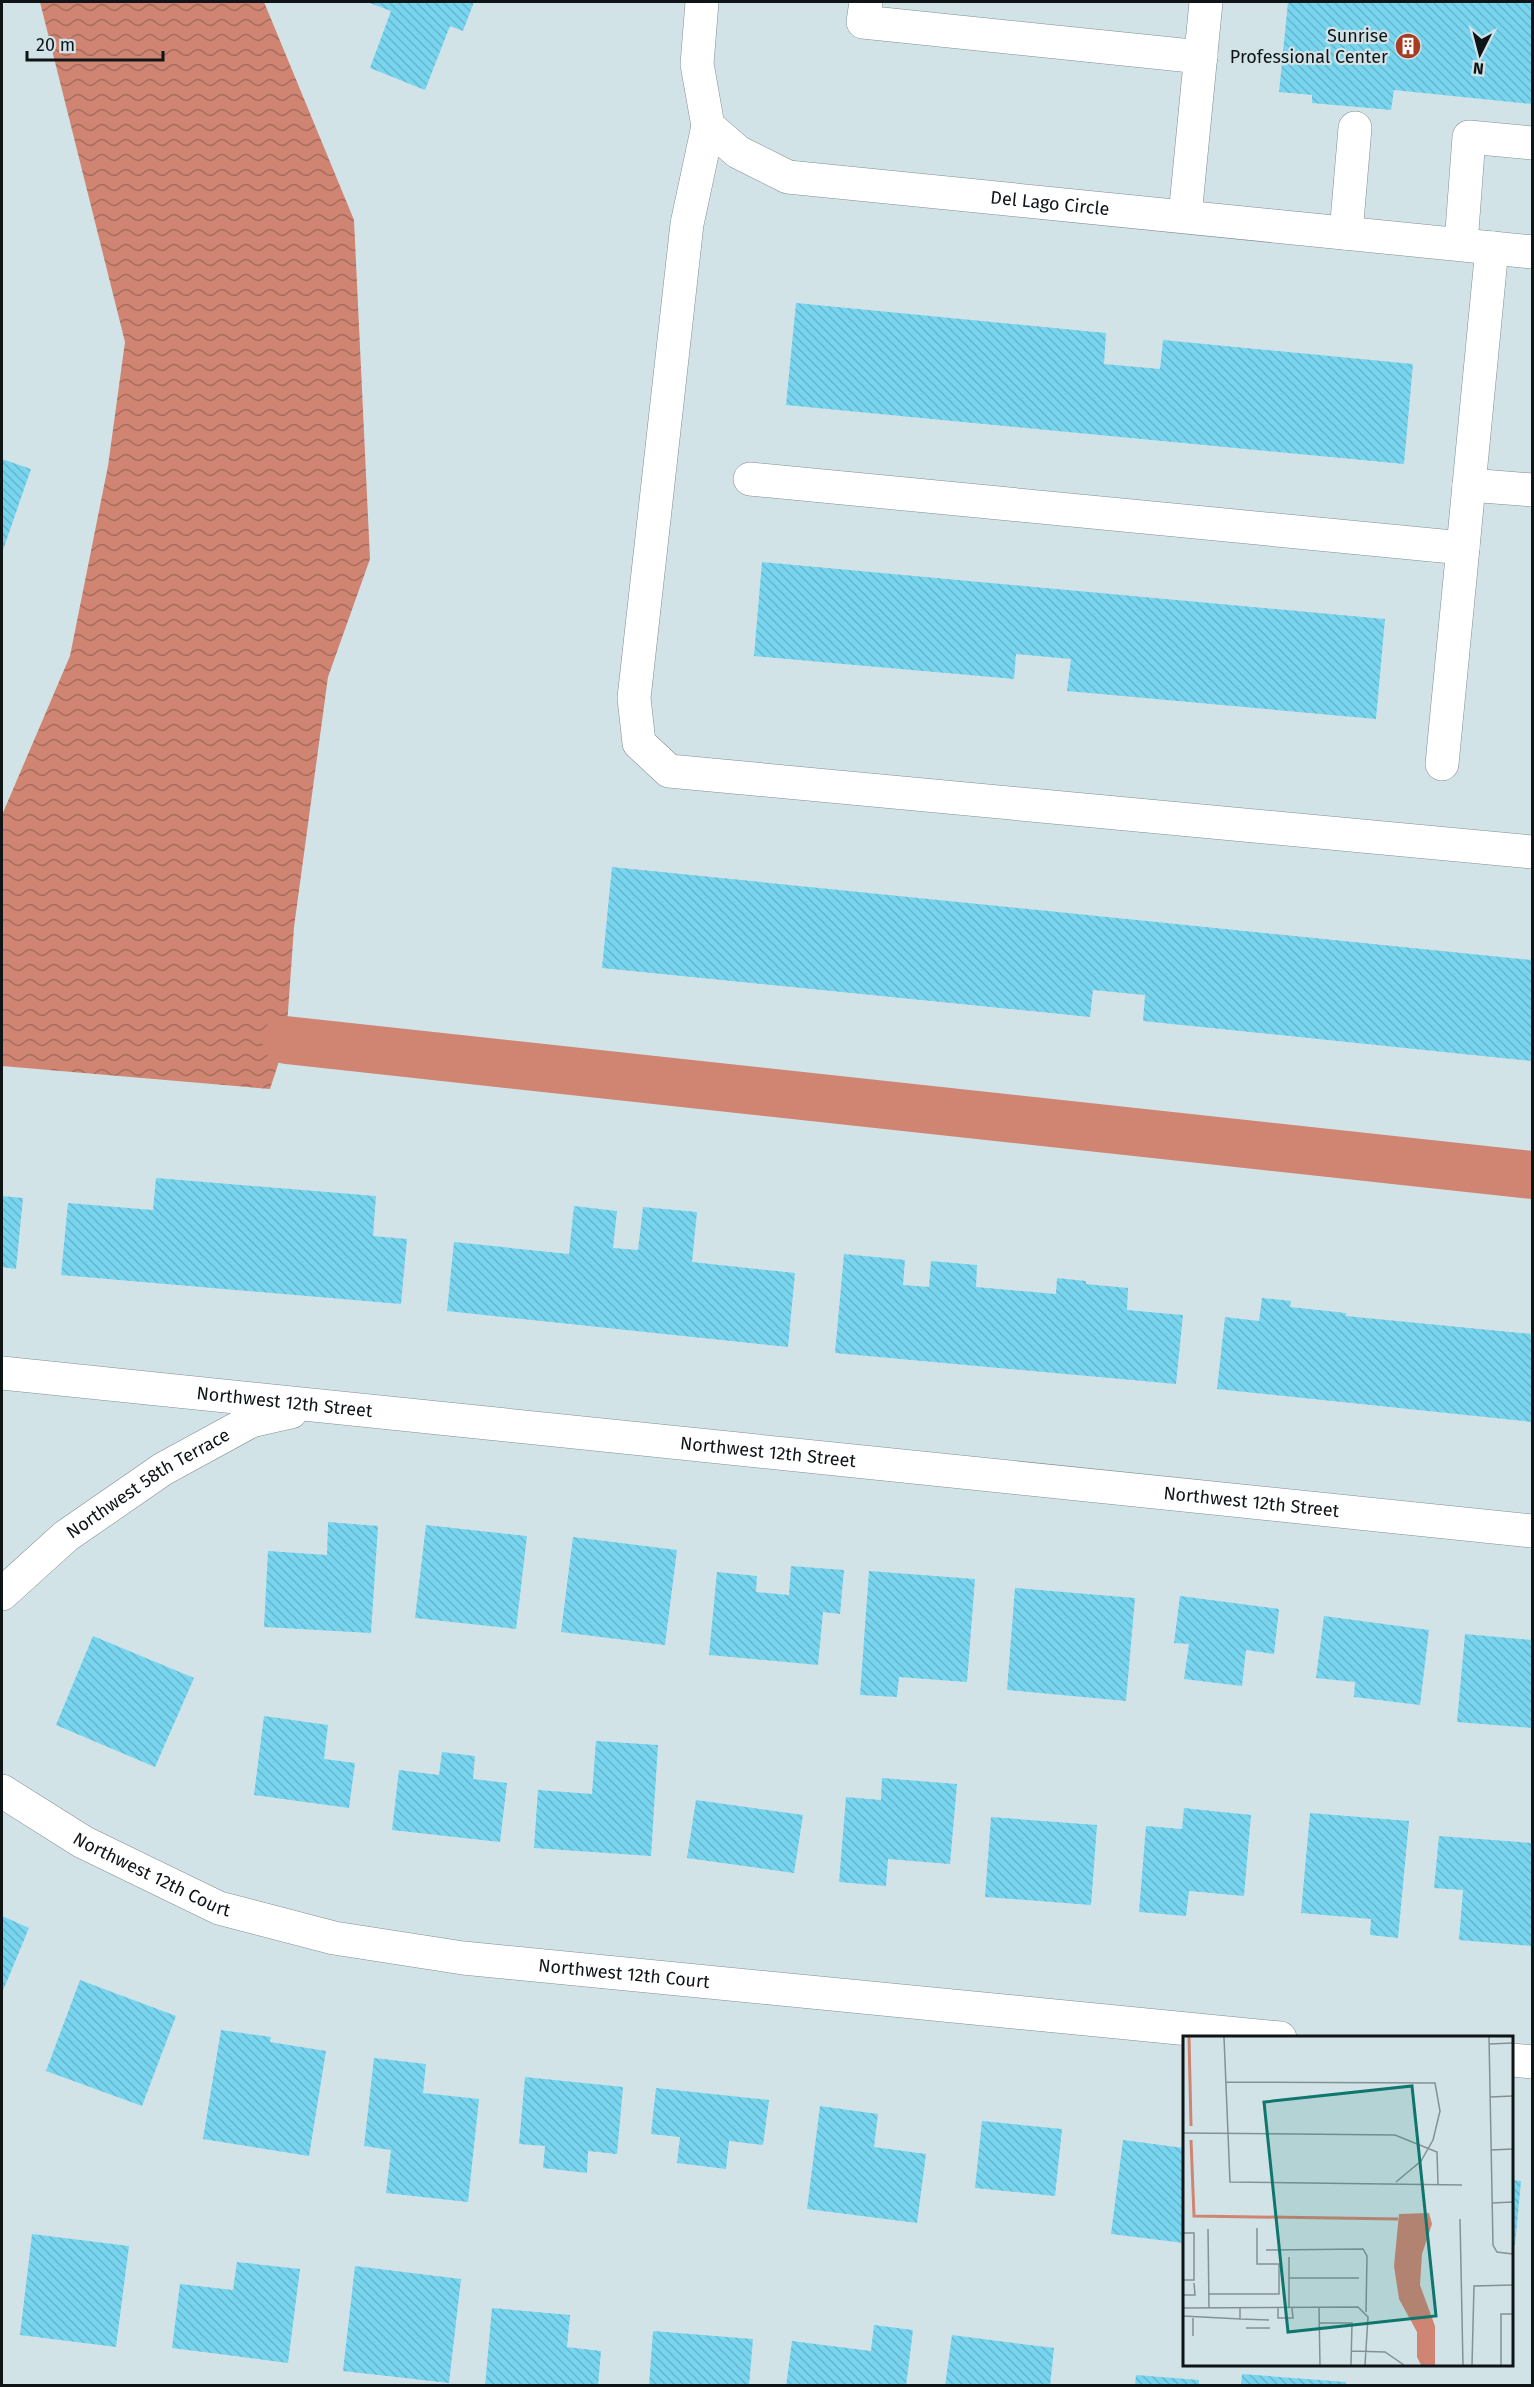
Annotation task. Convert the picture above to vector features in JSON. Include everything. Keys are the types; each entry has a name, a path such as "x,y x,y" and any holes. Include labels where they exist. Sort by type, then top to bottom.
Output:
{"street":[{"path":"702,2 697,64 708,126 687,224 634,698 639,743 669,771 1533,852"},
{"path":"866,2 863,22 1201,57"},
{"path":"1185,216 1206,2"},
{"name":"Del Lago Circle","path":"708,126 738,152 788,177 1533,252"},
{"path":"1346,233 1355,128"},
{"path":"1442,764 1469,484 1476,246 1469,137 1533,143"},
{"path":"750,479 1463,548"},
{"path":"1469,484 1533,490"},
{"name":"Northwest 12th Street","path":"2,1373 1533,1531"},
{"name":"Northwest 58th Terrace","path":"2,1594 66,1536 163,1469 251,1421 314,1407"},
{"name":"Northwest 12th Court","path":"2,1791 83,1842 219,1908 334,1938 463,1958 1270,2036"},
{"path":"1513,2060 1533,2062"}],"water":[{"path":"40,2 264,2 354,220 370,559 328,677 294,927 286,1040 270,1089 2,1066 2,815 70,656 108,466 125,342"}],"building":[{"path":"367,2 474,2 463,31 450,26 425,90 370,68 391,11"},
{"name":"Sunrise Professional Center","path":"1288,2 1532,2 1532,104 1394,90 1391,110 1312,103 1312,95 1279,92"},
{"path":"796,303 1106,333 1104,364 1160,369 1163,340 1413,364 1404,464 786,405"},
{"path":"2,459 31,469 2,553"},
{"path":"762,562 1385,619 1376,719 1067,691 1071,659 1016,654 1014,679 754,656"},
{"path":"612,867 1532,960 1532,1061 1143,1021 1145,995 1093,990 1090,1017 602,968"},
{"path":"156,1178 376,1196 373,1236 407,1239 401,1304 61,1275 68,1203 153,1210"},
{"path":"2,1196 23,1198 16,1269 2,1267"},
{"path":"574,1206 617,1211 613,1248 638,1250 643,1207 697,1212 692,1262 795,1273 788,1347 447,1311 454,1242 569,1254"},
{"path":"844,1254 905,1260 903,1285 929,1287 931,1261 977,1265 976,1287 1056,1294 1057,1278 1086,1281 1086,1284 1128,1288 1127,1310 1183,1315 1176,1384 835,1353"},
{"path":"1262,1298 1291,1301 1290,1307 1346,1313 1346,1316 1532,1334 1532,1422 1217,1389 1225,1317 1259,1321"},
{"path":"328,1522 378,1526 371,1633 264,1627 268,1551 327,1555"},
{"path":"426,1525 527,1536 516,1629 415,1618"},
{"path":"573,1537 677,1550 665,1645 561,1632"},
{"path":"791,1566 844,1570 840,1614 823,1612 818,1665 709,1655 717,1572 757,1576 756,1592 789,1595"},
{"path":"869,1571 975,1579 967,1682 899,1677 897,1697 860,1695"},
{"path":"1015,1588 1135,1598 1126,1701 1007,1690"},
{"path":"1180,1596 1279,1609 1274,1654 1246,1650 1242,1686 1184,1679 1189,1644 1174,1643"},
{"path":"1324,1616 1429,1630 1420,1705 1354,1697 1355,1682 1316,1678"},
{"path":"1465,1634 1532,1640 1532,1728 1457,1722"},
{"path":"93,1636 194,1678 155,1767 56,1725"},
{"path":"264,1716 328,1725 324,1759 355,1763 349,1808 254,1795"},
{"path":"596,1741 658,1745 651,1856 534,1848 538,1790 592,1794"},
{"path":"442,1752 475,1756 473,1779 507,1783 500,1842 392,1830 399,1770 439,1775"},
{"path":"882,1778 957,1784 950,1864 888,1859 886,1886 839,1882 846,1797 881,1800"},
{"path":"696,1800 803,1815 794,1873 687,1858"},
{"path":"1184,1808 1251,1815 1244,1896 1189,1891 1186,1916 1139,1912 1146,1826 1182,1829"},
{"path":"1310,1813 1409,1821 1398,1938 1370,1935 1371,1919 1301,1913"},
{"path":"991,1817 1097,1825 1091,1905 985,1897"},
{"path":"1439,1836 1532,1843 1532,1946 1459,1940 1463,1890 1434,1888"},
{"path":"2,1916 29,1928 2,1993"},
{"path":"80,1980 176,2016 142,2106 46,2071"},
{"path":"221,2030 271,2037 270,2042 326,2051 309,2156 203,2139"},
{"path":"374,2058 426,2064 423,2093 479,2099 468,2202 386,2193 391,2150 364,2146"},
{"path":"525,2077 623,2087 617,2154 588,2151 587,2173 543,2168 545,2146 519,2144"},
{"path":"656,2088 769,2100 763,2145 729,2141 726,2169 677,2163 680,2137 651,2134"},
{"path":"820,2106 878,2114 874,2147 926,2154 917,2223 807,2209"},
{"path":"982,2121 1062,2129 1055,2196 975,2188"},
{"path":"1123,2140 1183,2148 1183,2243 1111,2234"},
{"path":"1513,2180 1521,2181 1515,2245 1513,2244"},
{"path":"32,2234 129,2246 116,2347 20,2335"},
{"path":"237,2262 300,2269 288,2363 172,2348 180,2284 233,2290"},
{"path":"355,2266 461,2279 449,2383 343,2371"},
{"path":"492,2308 570,2315 567,2347 601,2351 598,2386 485,2386"},
{"path":"874,2325 913,2330 906,2386 786,2386 792,2341 871,2351"},
{"path":"653,2331 753,2339 749,2386 649,2386"},
{"path":"952,2335 1054,2348 1050,2386 945,2386"},
{"path":"1242,2374 1346,2382 1346,2386 1241,2386"},
{"path":"1136,2375 1199,2380 1199,2386 1135,2386"}],"waterway":[{"path":"286,1040 1532,1175"}],"place":[{"name":"Sunrise Professional Center","path":"1408,46"}]}
